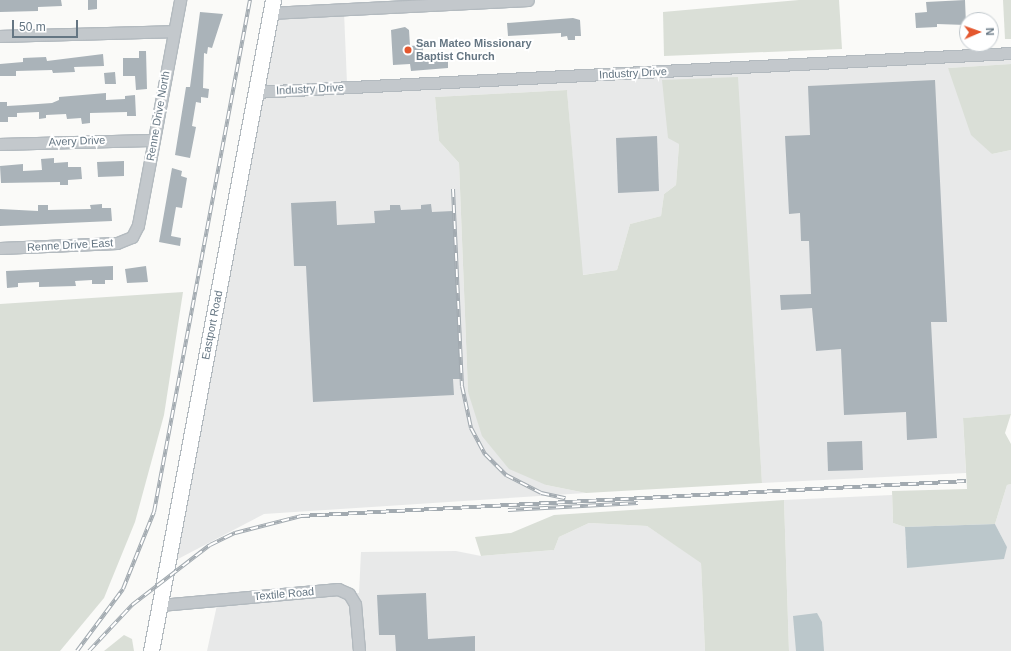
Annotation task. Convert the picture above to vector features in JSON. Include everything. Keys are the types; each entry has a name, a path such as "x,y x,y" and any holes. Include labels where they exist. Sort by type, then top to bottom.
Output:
{"street":[{"name":"Renne Drive North","path":"136,231 180,0"},
{"path":"271,6 528,0"},
{"name":"Eastport Road","path":"151,651 271,6"},
{"path":"0,36 174,31"},
{"name":"Industry Drive","path":"255,92 1011,53"},
{"name":"Avery Drive","path":"0,144 154,140"},
{"name":"Renne Drive East","path":"0,248 117,244 125,241 136,231"},
{"name":"Textile Road","path":"160,605 338,589 349,594 356,604 359,651"}],"shaded area":[{"path":"799,0 839,0 842,49 664,56 663,12"},
{"path":"1003,0 1011,0 1011,39 1005,39"},
{"path":"344,12 347,83 959,52 999,52 999,50 1011,49 1011,64 948,68 992,154 1011,150 1011,414 963,418 966,473 762,483 737,78 679,144 676,185 664,194 661,216 630,224 617,270 582,275 567,90 435,97 439,141 459,163 468,392 546,485 586,493 264,514 176,560 274,16"},
{"path":"1011,64 1011,150 992,154 971,135 948,68"},
{"path":"738,77 762,483 586,493 546,485 509,469 482,436 468,392 459,163 439,141 435,97 567,90 583,275 617,270 630,224 661,216 664,194 676,185 679,144 668,138 662,80"},
{"path":"183,292 164,415 135,522 104,598 60,651 0,651 0,304"},
{"path":"1011,414 1005,433 1011,444 1011,484 1007,485 995,524 905,527 893,523 892,491 967,489 963,418"},
{"path":"1011,484 1011,651 789,651 784,500 892,495 893,523 905,527 907,568 1007,547 995,524 1007,485"},
{"path":"784,500 789,651 705,651 701,563 647,526 589,523 559,537 554,550 481,556 475,537 511,533 554,515"},
{"path":"589,523 647,526 701,562 705,651 207,651 217,605 359,593 361,552 456,551 481,556 554,550 559,537"},
{"path":"995,524 1007,547 1004,559 907,568 905,527"},
{"path":"817,613 822,622 824,651 796,651 793,616"},
{"path":"124,635 132,639 134,651 104,651"}],"building":[{"path":"0,0 61,0 62,6 38,7 38,11 0,12"},
{"path":"88,0 97,0 97,9 88,10"},
{"path":"965,0 965,12 959,12 959,25 937,24 937,27 916,28 915,13 927,12 926,2"},
{"path":"200,12 223,14 212,48 208,47 207,54 204,53 203,88 209,89 208,98 201,97 201,103 196,102 192,126 196,127 190,158 175,155 186,87 190,87"},
{"path":"573,18 580,20 581,36 575,36 575,40 568,40 567,36 561,37 561,33 508,36 507,23"},
{"name":"San Mateo Missionary Baptist Church","path":"405,27 409,30 410,46 423,45 423,55 448,53 448,68 411,71 410,64 393,65 391,30"},
{"path":"139,51 146,51 147,89 136,90 135,76 123,76 123,58 139,58"},
{"path":"103,54 104,66 74,67 75,72 53,73 52,70 16,71 16,76 0,76 0,64 23,62 23,58 46,57 47,61"},
{"path":"115,72 116,84 105,84 104,73"},
{"path":"935,80 947,322 931,322 937,438 907,440 906,412 844,415 841,349 816,351 812,308 781,310 780,295 811,294 809,241 801,241 800,213 789,214 785,136 810,135 808,86"},
{"path":"106,93 106,100 125,99 125,96 135,95 136,116 127,116 127,112 90,113 90,123 82,124 81,118 67,119 66,114 46,115 46,118 39,119 39,112 17,113 17,117 8,117 8,122 0,122 0,102 7,102 7,106 52,103 59,100 59,97"},
{"path":"657,136 659,191 618,193 616,138"},
{"path":"54,158 54,163 68,162 68,167 81,167 82,179 68,180 68,185 60,185 60,182 1,183 0,166 23,164 23,171 42,170 41,159"},
{"path":"124,161 124,176 98,177 97,162"},
{"path":"172,168 182,171 181,176 187,178 182,208 176,207 171,236 181,238 180,246 159,242"},
{"path":"336,201 337,225 375,223 374,211 390,210 390,205 400,205 401,210 421,209 421,205 431,204 432,212 453,211 461,379 453,379 454,395 313,402 306,266 294,266 291,203"},
{"path":"102,204 102,208 111,208 112,221 0,226 0,209 38,211 38,205 48,205 48,210 91,209 90,205"},
{"path":"113,266 113,280 105,280 105,284 92,284 92,280 75,281 76,286 39,287 39,282 18,283 18,287 7,288 6,271"},
{"path":"146,266 148,282 127,283 125,269"},
{"path":"862,441 863,470 828,471 827,442"},
{"path":"426,593 428,639 475,636 475,651 396,651 395,635 379,635 377,595"}],"railway":[{"path":"77,651 123,589 154,512 250,0"},
{"path":"453,189 462,386 471,428 485,454 506,475 541,493 565,498"},
{"path":"89,651 132,605 210,545 235,533 301,516 966,481"},
{"path":"508,510 638,503"}],"place":[{"name":"San Mateo Missionary Baptist Church","path":"408,50"}]}
